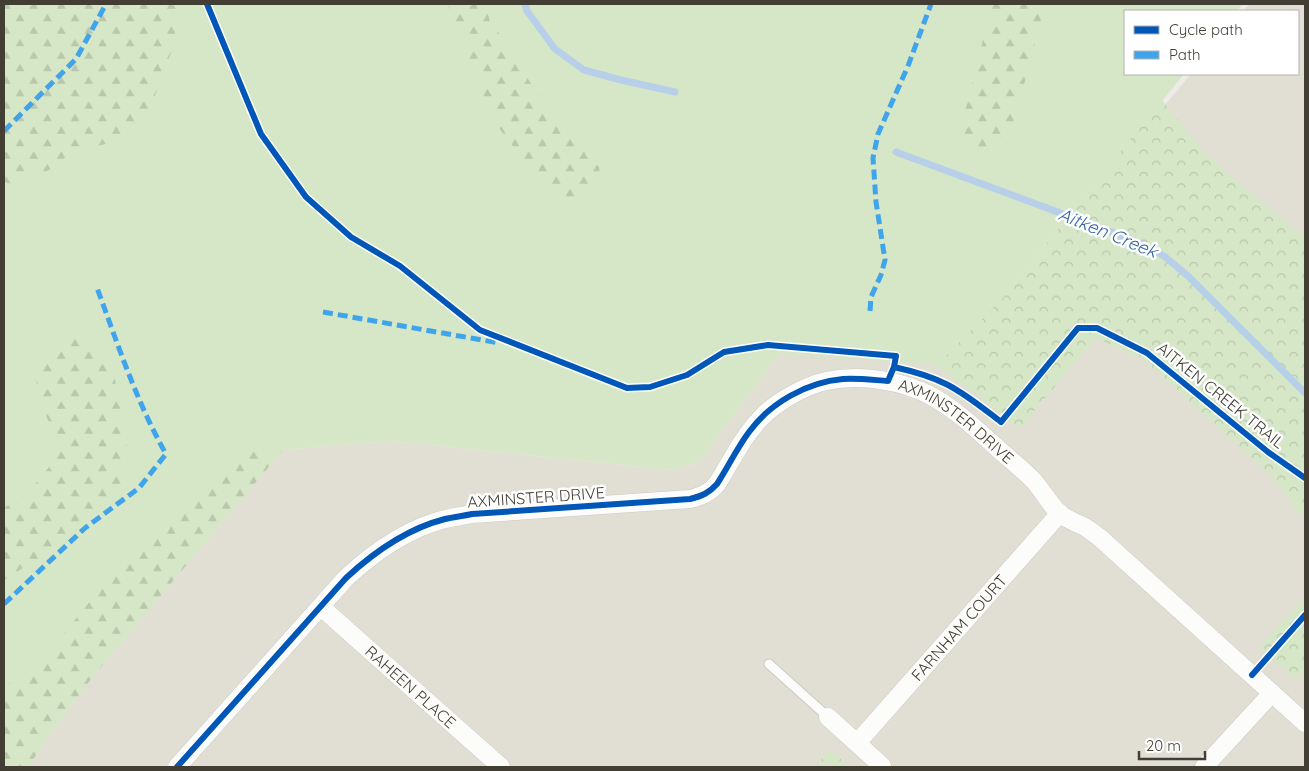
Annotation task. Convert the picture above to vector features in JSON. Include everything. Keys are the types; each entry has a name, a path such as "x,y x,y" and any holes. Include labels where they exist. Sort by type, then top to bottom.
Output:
{"street":[{"name":"AXMINSTER DRIVE","path":"177,767 346,578 364,562 400,537 423,526 472,514 690,499 702,496 717,484 749,432 761,417 780,402 807,387 826,381 863,378 910,387 931,396 963,418 1032,478 1060,513 1099,537 1305,723"},
{"name":"FARNHAM COURT","path":"857,743 1060,513"},
{"name":"RAHEEN PLACE","path":"321,607 501,767"},
{"path":"1204,767 1272,693"},
{"path":"828,717 883,767"}],"lane":[{"path":"768,664 828,717"}],"shaded area":[{"path":"1249,4 1305,4 1305,767 28,767 95,674 283,450 390,441 672,470 698,463 779,354 1003,298 1190,75 1299,75 1299,10 1244,10"}],"green space":[{"path":"4,4 1243,4 1238,10 1124,10 1124,75 1183,75 1003,298 937,365 779,354 698,463 672,470 390,441 283,450 95,674 28,767 4,767"},
{"path":"4,4 181,4 179,31 149,112 124,139 71,153 49,170 12,184 4,182"},
{"path":"448,4 486,4 490,23 497,30 537,93 570,136 599,167 601,182 590,197 567,204 540,182 493,120"},
{"path":"992,4 1045,4 1007,144 987,150 970,144 961,127"},
{"path":"1162,100 1206,155 1300,233 1305,234 1305,520 1270,474 1144,360 1096,338 1020,428 937,365 1003,298"},
{"path":"68,335 87,337 112,364 127,441 122,486 45,554 4,580 4,508 28,493 50,466 57,442 43,408 35,377 46,353"},
{"path":"283,450 95,674 28,767 4,767 4,687 42,661 91,600 148,538 224,471 250,452"},
{"path":"1305,598 1305,668 1295,679 1259,647"},
{"path":"829,750 851,767 815,767"}],"waterway":[{"name":"Aitken Creek","path":"525,4 527,11 555,49 584,70 675,92"},
{"name":"Aitken Creek","path":"896,152 1133,240 1164,256 1188,276 1305,393"}],"marked path":[{"path":"4,131 76,59 106,4"},
{"path":"870,311 871,297 881,275 885,260 876,202 873,158 878,134 908,66 931,4"},
{"path":"4,604 85,528 139,488 166,454 136,392 96,285"},
{"path":"323,312 499,343"}],"cycle path":[{"name":"AITKEN CREEK TRAIL","path":"207,4 261,134 306,197 351,237 400,266 480,330 627,388 650,387 687,375 724,352 768,345 896,356 894,367 921,374 946,384 968,397 1001,422 1078,328 1097,328 1147,353 1268,452 1305,478"},
{"path":"177,767 346,578 391,542 431,523 472,514 698,497 708,492 717,484 749,432 778,403 803,389 829,381 843,379 888,381 894,367"},
{"path":"1252,675 1305,615"}]}
